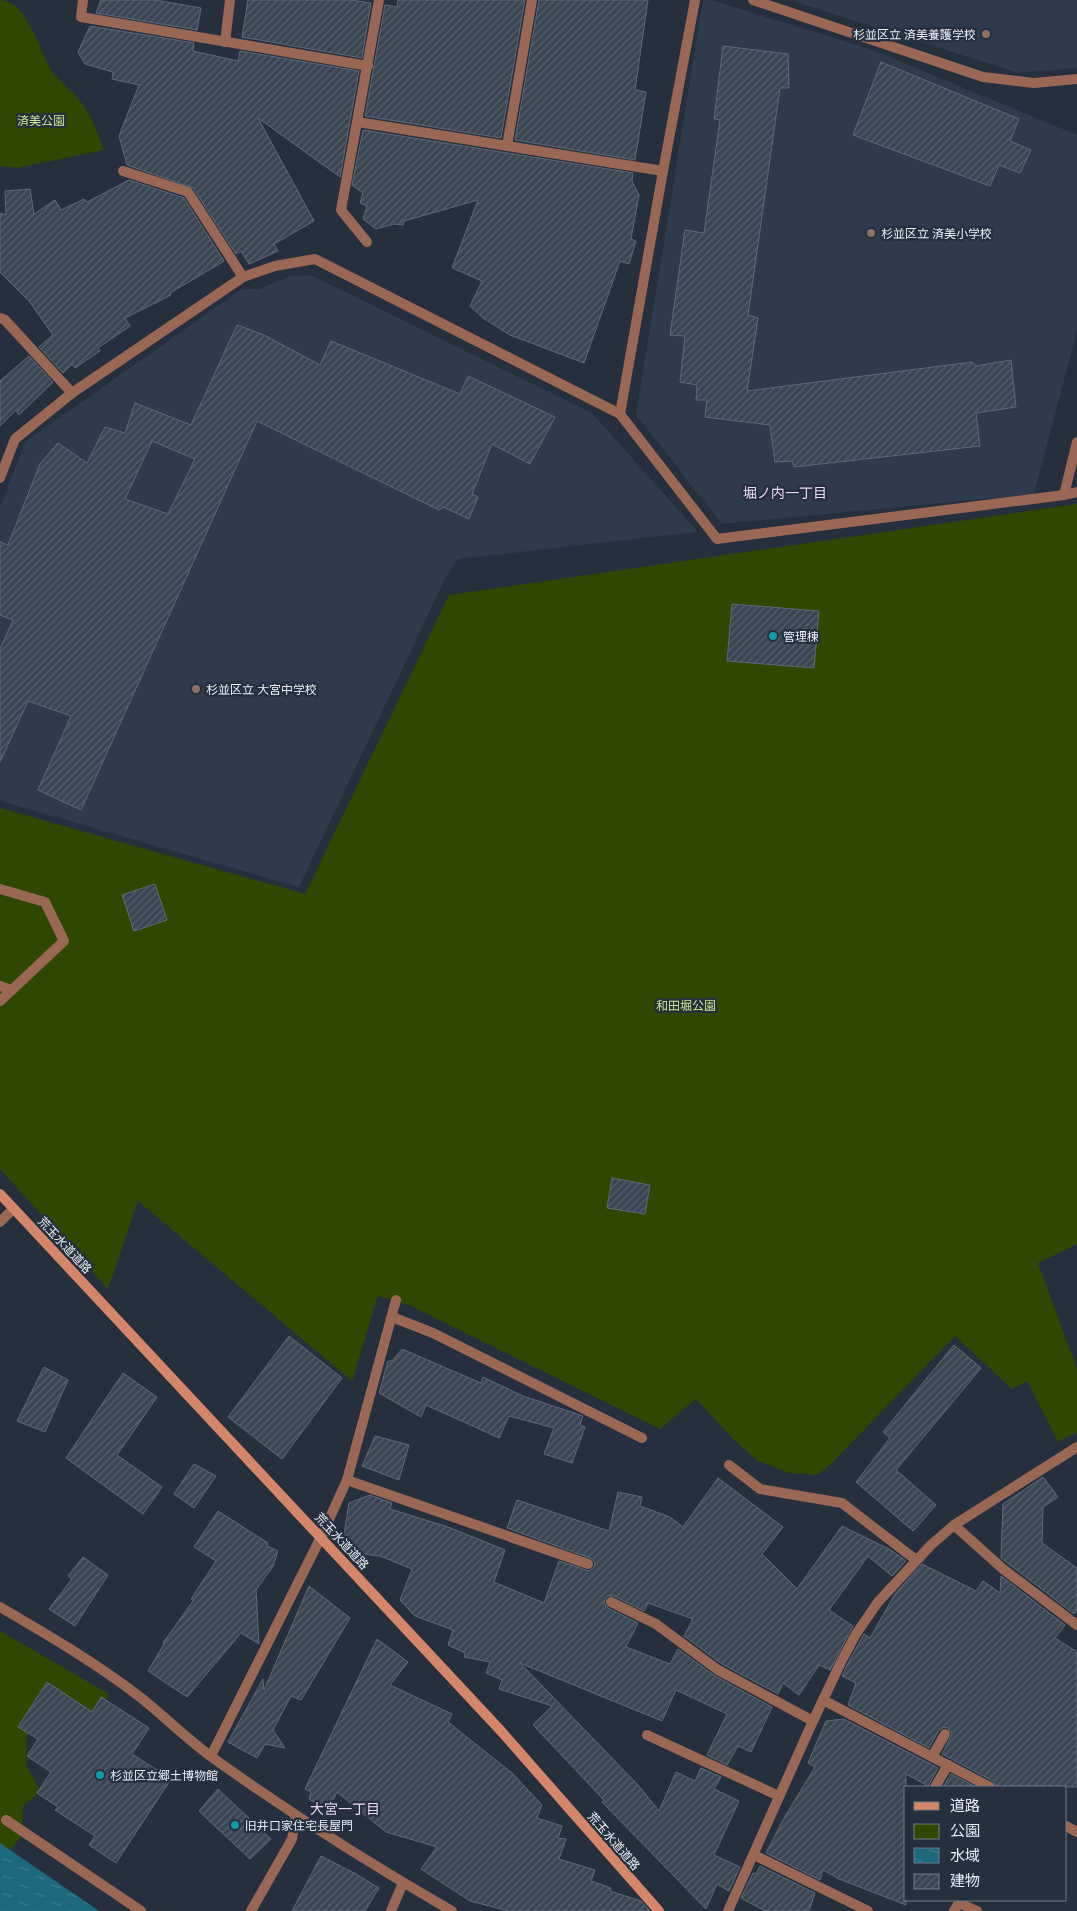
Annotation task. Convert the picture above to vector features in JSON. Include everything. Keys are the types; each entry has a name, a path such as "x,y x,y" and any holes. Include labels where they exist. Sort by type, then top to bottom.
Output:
{"main road":[{"name":"荒玉水道道路","path":"0,1194 501,1730 659,1911"}],"street":[{"path":"83,0 81,17 368,66"},
{"path":"225,42 230,0"},
{"path":"367,242 341,210 379,0"},
{"path":"507,146 532,0"},
{"path":"620,414 662,171 695,0"},
{"path":"753,0 983,77 1034,82 1077,80"},
{"path":"358,122 662,171"},
{"path":"123,171 188,192 244,278"},
{"path":"0,478 15,439 72,393 244,278 275,266 314,259 620,414 717,539 1077,492"},
{"path":"0,318 5,320 72,393"},
{"path":"1064,495 1077,442"},
{"path":"0,889 45,902 64,941 0,1001"},
{"path":"0,986 12,990"},
{"path":"0,1222 13,1209"},
{"path":"211,1756 321,1537 346,1480 396,1300"},
{"path":"392,1317 433,1333 642,1438"},
{"path":"728,1911 812,1721 856,1634 878,1602 916,1560 954,1525 1077,1447"},
{"path":"728,1465 760,1489 842,1502 916,1560"},
{"path":"346,1480 588,1564"},
{"path":"954,1525 1003,1569 1077,1625"},
{"path":"610,1602 656,1624 718,1670 812,1721"},
{"path":"0,1607 73,1650 125,1687 211,1756 296,1816 403,1883 452,1911"},
{"path":"823,1700 988,1786"},
{"path":"932,1757 945,1734"},
{"path":"647,1735 779,1796"},
{"path":"936,1786 948,1766"},
{"path":"251,1911 292,1839 296,1816"},
{"path":"6,1820 141,1911"},
{"path":"754,1855 868,1911"},
{"path":"391,1911 403,1883"},
{"path":"954,1911 959,1902 977,1911"}],"shaded area":[{"name":"杉並区立 済美小学校","path":"703,0 711,0 873,50 1077,135 1077,331 1034,494 722,524 636,415"},
{"name":"杉並区立 済美養護学校","path":"789,0 1077,0 1077,68 1018,73"},
{"name":"杉並区立 大宮中学校","path":"311,275 592,413 698,532 458,559 446,577 299,887 0,801 0,507 25,442 242,289 259,289 291,276"}],"green space":[{"name":"済美公園","path":"0,0 10,2 26,18 54,74 86,110 95,126 104,150 17,168 0,166"},
{"name":"和田堀公園","path":"1077,504 1077,1244 1038,1263 1077,1369 1077,1432 1058,1442 1027,1381 1012,1389 955,1336 829,1466 817,1475 790,1473 758,1461 734,1440 696,1399 660,1429 409,1305 378,1296 352,1381 138,1201 108,1289 0,1169 0,808 305,894 449,595"},
{"path":"0,1631 109,1694 93,1725 42,1708 26,1738 26,1765 41,1791 23,1806 22,1835 0,1864"}],"water":[{"path":"0,1843 99,1911 0,1911"}],"building":[{"path":"101,0 155,0 201,8 197,30 96,13"},
{"path":"248,0 352,0 371,3 362,58 242,37"},
{"path":"398,0 525,0 501,138 365,116 385,5 397,7"},
{"path":"539,0 648,0 635,90 646,92 635,160 515,140"},
{"path":"90,26 194,43 193,51 238,61 240,51 359,71 340,177 258,118 314,221 274,244 278,251 249,264 241,251 236,254 193,188 127,165 119,136 139,85 112,79 113,72 85,64 78,52"},
{"path":"723,46 788,54 789,88 780,88 748,315 758,318 747,391 972,362 976,366 1011,360 1016,407 976,413 980,446 794,467 792,461 775,462 770,425 705,417 707,400 696,400 697,385 680,382 685,336 670,335 685,230 704,233 720,120 714,119"},
{"path":"881,62 1019,119 1010,141 1031,150 1020,173 999,165 990,186 853,135"},
{"path":"363,130 633,173 632,181 639,195 631,239 636,241 629,264 620,261 584,363 510,335 483,318 470,306 482,281 452,268 478,200 404,221 403,225 394,224 376,229 363,219 367,206 360,203 363,193 352,185"},
{"path":"129,180 184,198 224,261 170,293 171,295 125,318 130,326 98,348 100,351 75,368 72,364 63,373 39,347 53,335 29,301 0,272 0,213 6,215 5,191 30,189 34,214 55,200 61,210 84,199 87,202"},
{"path":"237,325 264,335 320,365 331,341 460,394 468,376 555,417 530,464 492,444 472,494 478,497 469,519 443,507 439,510 257,421 81,810 38,790 71,716 28,701 0,762 0,649 13,620 0,615 0,542 8,545 40,464 58,443 87,463 105,427 125,433 135,403 191,425","holes":["152,441 195,459 168,514 125,499"]},
{"path":"29,356 53,382 19,415 16,410 0,426 0,381"},
{"name":"管理棟","path":"732,604 819,611 814,668 727,661"},
{"path":"155,884 167,920 134,931 122,895"},
{"path":"612,1178 650,1185 645,1214 607,1208"},
{"path":"289,1336 342,1378 282,1459 228,1417"},
{"path":"954,1345 981,1368 896,1470 936,1505 913,1531 856,1482 890,1438 883,1432"},
{"path":"402,1349 481,1383 483,1377 523,1396 583,1416 580,1425 585,1427 572,1463 544,1454 554,1428 509,1416 499,1438 426,1405 421,1417 379,1393 388,1361 392,1361"},
{"path":"44,1367 68,1380 45,1432 17,1421"},
{"path":"123,1373 157,1397 117,1455 162,1487 143,1514 66,1458"},
{"path":"375,1436 409,1445 399,1480 362,1466"},
{"path":"194,1464 216,1476 194,1508 174,1494"},
{"path":"1043,1477 1058,1497 1043,1507 1042,1543 1077,1568 1077,1610 1074,1614 1001,1558 1003,1504"},
{"path":"718,1478 783,1527 762,1554 797,1589 842,1526 891,1550 906,1561 892,1576 868,1556 829,1610 853,1626 830,1670 819,1665 799,1695 783,1683 778,1694 722,1664 684,1636 693,1619 648,1603 644,1611 614,1596 608,1596 605,1599 604,1603 608,1608 638,1623 626,1647 670,1664 678,1649 715,1676 772,1707 751,1752 738,1746 727,1765 707,1755 727,1714 676,1690 662,1721 520,1663 638,1785 659,1811 676,1772 695,1781 701,1768 721,1777 714,1789 739,1801 714,1855 740,1867 729,1891 717,1884 706,1909 602,1802 604,1800 533,1725 552,1706 499,1689 502,1680 486,1673 490,1662 464,1657 465,1653 448,1645 453,1630 415,1616 400,1600 412,1569 380,1556 355,1553 343,1541 349,1503 370,1495 392,1503 390,1509 448,1527 505,1550 494,1582 544,1603 559,1561 589,1571 594,1567 595,1562 590,1558 507,1528 517,1500 609,1531 618,1492 642,1497 640,1506 670,1517 683,1527"},
{"path":"218,1511 268,1543 267,1546 278,1551 273,1566 256,1590 259,1644 241,1633 187,1697 148,1671 163,1643 193,1601 191,1599 216,1561 194,1547"},
{"path":"83,1557 108,1575 75,1626 49,1609 72,1579 68,1576"},
{"path":"922,1564 976,1591 983,1581 1000,1593 1001,1576 1065,1625 1055,1638 1077,1652 1077,1787 996,1786 993,1781 942,1754 952,1734 948,1728 944,1727 939,1730 929,1748 848,1705 856,1683 842,1676 864,1634 870,1638 895,1594"},
{"path":"309,1586 350,1618 301,1700 291,1696 273,1730 285,1748 265,1744 257,1758 228,1742 263,1679 264,1690"},
{"path":"377,1639 408,1662 390,1685 452,1714 448,1722 512,1773 542,1805 537,1818 562,1826 558,1838 566,1839 559,1859 595,1870 591,1881 611,1888 610,1891 641,1901 650,1911 509,1911 470,1901 421,1869 437,1847 386,1832 337,1792 328,1810 309,1799 311,1792 305,1789"},
{"path":"47,1682 92,1712 101,1697 149,1728 132,1754 171,1779 116,1863 89,1845 95,1836 55,1810 58,1807 37,1793 51,1772 27,1756 38,1739 18,1727"},
{"path":"844,1719 938,1768 928,1786 906,1774 906,1786 904,1786 904,1901 906,1901 906,1905 839,1879 823,1870 820,1880 766,1853 784,1818 815,1767 808,1763 826,1721"},
{"path":"951,1774 974,1786 944,1786"},
{"name":"旧井口家住宅長屋門","path":"218,1789 271,1839 250,1859 199,1811"},
{"path":"321,1856 379,1888 365,1911 292,1911"},
{"path":"760,1866 815,1893 809,1911 765,1911 741,1898 753,1873 756,1874"}],"place":[{"name":"杉並区立 済美養護学校","path":"986,34"},
{"name":"杉並区立 済美小学校","path":"871,233"},
{"name":"管理棟","path":"773,636"},
{"name":"杉並区立 大宮中学校","path":"196,689"},
{"name":"杉並区立郷土博物館","path":"100,1775"},
{"name":"旧井口家住宅長屋門","path":"235,1825"}],"district":[{"name":"堀ノ内一丁目","path":"785,492"},
{"name":"大宮一丁目","path":"345,1808"}]}
